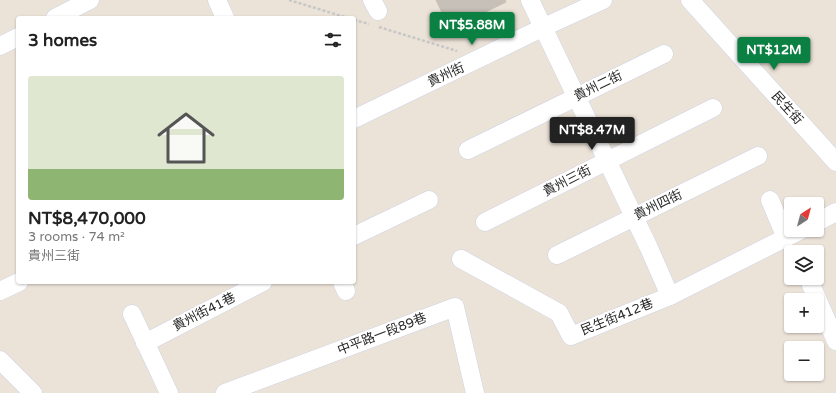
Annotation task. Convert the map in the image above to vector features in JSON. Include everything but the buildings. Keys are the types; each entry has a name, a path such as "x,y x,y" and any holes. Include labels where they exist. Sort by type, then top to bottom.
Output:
{"street":[{"path":"62,16 90,0"},
{"path":"216,0 224,16"},
{"path":"530,0 577,96 670,296"},
{"name":"貴州街","path":"356,118 603,0"},
{"name":"民生街","path":"690,0 836,162"},
{"path":"0,46 16,37"},
{"name":"貴州二街","path":"468,150 664,54"},
{"name":"貴州三街","path":"485,222 713,108"},
{"name":"貴州四街","path":"558,255 758,156"},
{"path":"356,235 429,200"},
{"name":"民生街412巷","path":"770,200 784,221"},
{"path":"824,218 836,212"},
{"name":"民生街412巷","path":"461,259 559,313 571,336 670,296 787,237"},
{"path":"0,291 16,284"},
{"name":"貴州街41巷","path":"146,343 260,284"},
{"path":"811,286 836,341"},
{"name":"中平路一段89巷","path":"225,393 455,307 475,393"},
{"path":"132,314 169,393"},
{"path":"0,360 33,393"}],"path":[{"path":"289,0 341,16"},
{"path":"356,21 481,59"}]}
